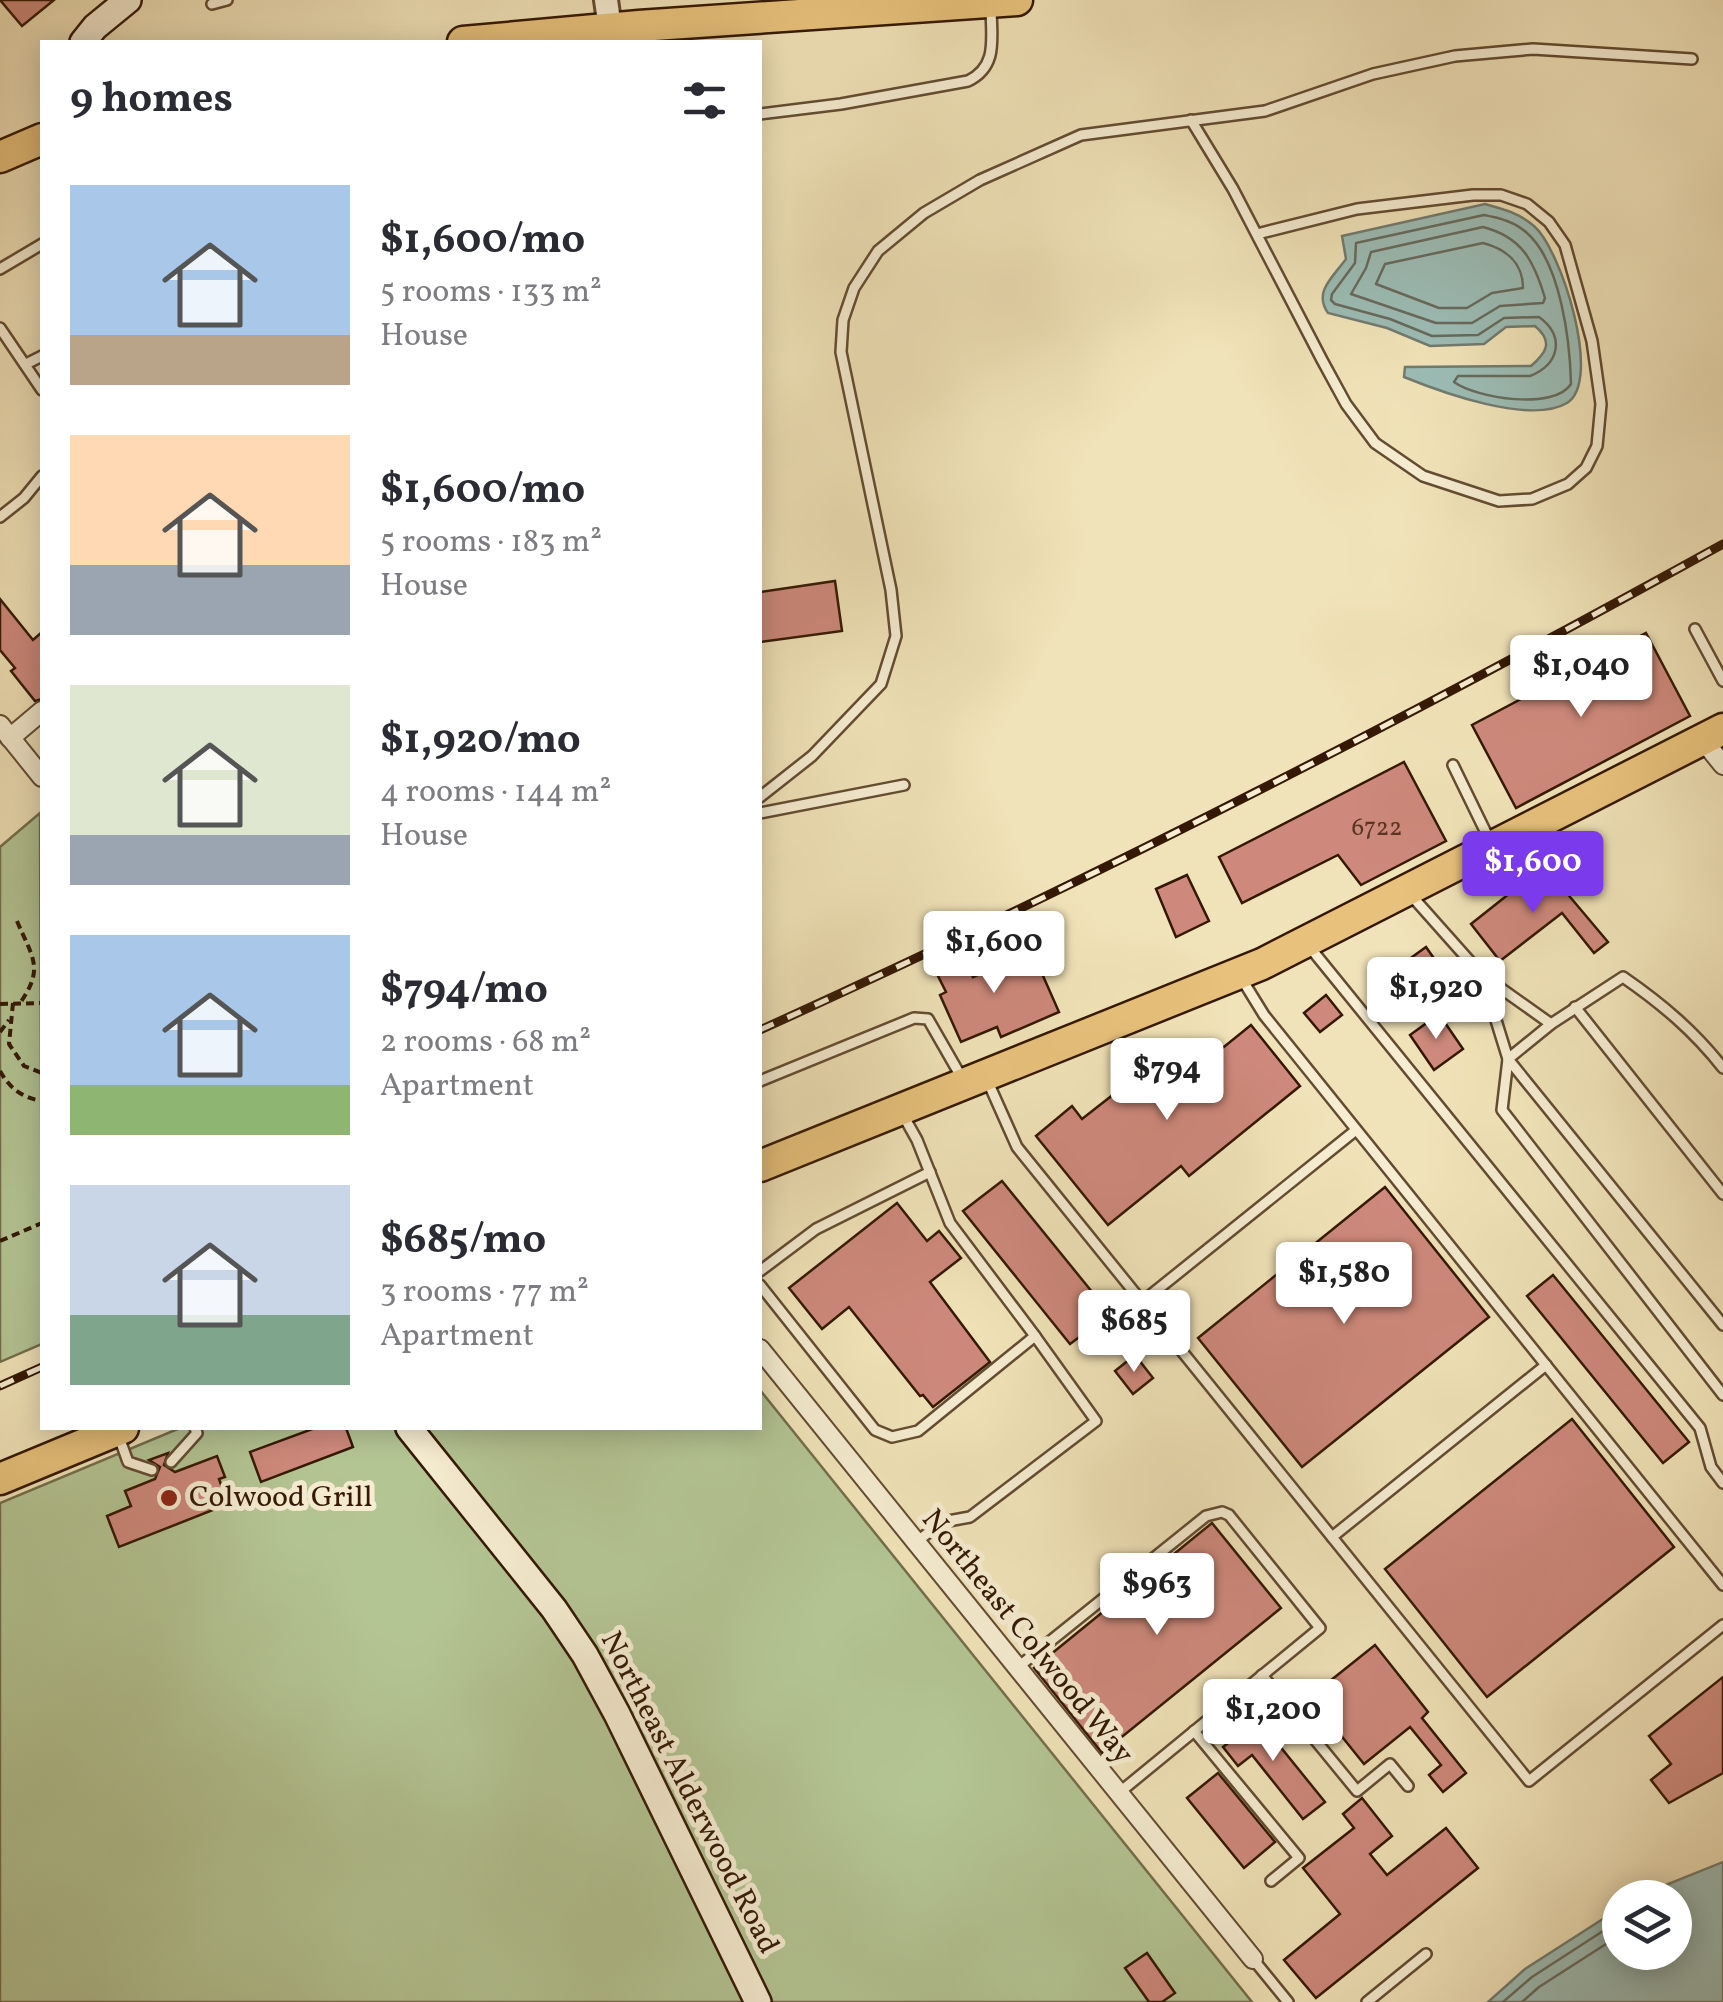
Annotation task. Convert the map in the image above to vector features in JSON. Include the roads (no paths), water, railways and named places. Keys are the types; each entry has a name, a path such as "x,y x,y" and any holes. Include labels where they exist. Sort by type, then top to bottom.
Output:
{"main road":[{"path":"85,40 128,0"},
{"path":"479,40 610,24 1004,1"},
{"path":"0,156 40,144"},
{"path":"762,1165 1239,974 1409,892 1713,734"},
{"path":"0,1479 117,1430"},
{"name":"Northeast Alderwood Road","path":"411,1430 544,1597 585,1655 618,1714 758,2002"}],"street":[{"path":"40,712 5,732 40,775"},
{"path":"1713,734 1723,765"},
{"name":"Northeast Colwood Way","path":"762,1351 1253,1959"}],"lane":[{"path":"212,4 227,0"},
{"path":"762,114 968,82 982,74 990,63 1004,1"},
{"path":"762,795 812,756 881,684 896,636 891,590 841,352 843,320 854,288 878,251 924,212 980,180 1081,135 1265,111 1372,74 1455,56 1534,49 1692,59"},
{"path":"1191,120 1346,404 1376,443 1423,476 1499,501 1532,499 1568,484 1586,468 1596,446 1600,404 1592,341 1565,245 1549,222 1527,204 1501,195 1473,194 1357,209 1256,234"},
{"path":"0,269 40,245"},
{"path":"0,328 40,387"},
{"path":"26,364 40,357"},
{"path":"0,517 40,478"},
{"path":"1695,630 1723,681"},
{"path":"1452,766 1493,848"},
{"path":"762,814 904,785"},
{"path":"1409,892 1482,975 1551,1024"},
{"path":"1306,943 1700,1428 1711,1467 1723,1483"},
{"path":"1239,974 1264,1015 1723,1585"},
{"path":"1482,975 1508,1059 1723,1325"},
{"path":"1723,1068 1697,1035 1623,977 1551,1024 1508,1059 1502,1110 1723,1395"},
{"path":"1575,1007 1723,1194"},
{"path":"762,1080 914,1018 928,1019 975,1078 1017,1147 1529,1781 1723,1624"},
{"path":"899,1108 950,1223 1096,1421 970,1517 943,1522 916,1542"},
{"path":"1142,1302 1356,1130"},
{"path":"762,1270 816,1229 930,1172"},
{"path":"762,1288 883,1436 918,1431 1035,1336"},
{"path":"1332,1537 1546,1365"},
{"path":"119,1430 128,1462 152,1470"},
{"path":"171,1462 196,1430"},
{"path":"1017,1668 1206,1516 1222,1512 1320,1628 1118,1794"},
{"path":"1262,1675 1357,1791 1390,1764 1408,1786"},
{"path":"1194,1731 1299,1858 1271,1880"},
{"path":"1366,2002 1426,1954"},
{"path":"1253,1959 1288,2002"}],"water":[{"path":"1485,204 1517,215 1534,226 1545,239 1566,286 1581,369 1577,390 1567,403 1551,409 1486,404 1404,377 1405,367 1531,366 1546,347 1535,326 1506,327 1484,344 1430,346 1387,328 1328,313 1324,305 1326,285 1346,259 1342,236"},
{"path":"1723,1862 1723,2002 1488,2002 1525,1969 1602,1920 1602,1970 1692,1970 1692,1880 1678,1880"}],"railway":[{"path":"762,1029 1005,916 1246,797 1723,544"},
{"path":"0,1386 40,1368"}],"place":[{"name":"Colwood Grill","path":"169,1498"}]}
